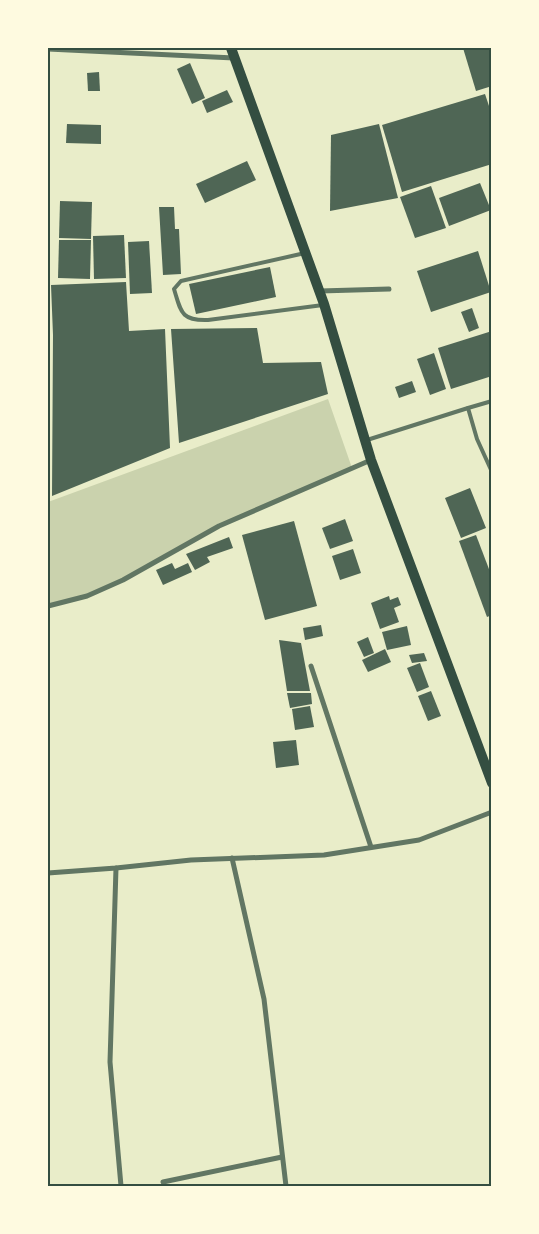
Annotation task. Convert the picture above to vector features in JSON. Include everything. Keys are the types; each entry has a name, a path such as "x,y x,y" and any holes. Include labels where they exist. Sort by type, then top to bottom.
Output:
{"main road":[{"path":"233,53 320,291 371,460 492,783"}],"street":[{"path":"48,49 233,53"},
{"path":"320,291 389,289"},
{"path":"48,606 87,596 123,580 220,526 371,460"},
{"path":"311,666 372,847"},
{"path":"48,873 191,860 324,855 419,840 492,812"},
{"path":"232,858 264,999 286,1186"},
{"path":"116,868 110,1062 121,1186"},
{"path":"162,1182 282,1157"}],"lane":[{"path":"305,253 181,281 174,289 182,314 192,321 208,320 324,304"},
{"path":"365,441 492,401"},
{"path":"468,408 477,439 492,472"}],"green space":[{"path":"328,399 352,468 219,526 123,580 87,596 48,606 48,502"}],"building":[{"path":"463,48 492,48 492,86 476,91"},
{"path":"190,63 205,98 192,104 177,69"},
{"path":"99,72 100,91 88,91 87,73"},
{"path":"227,90 233,102 207,113 202,101"},
{"path":"485,94 492,115 492,164 402,192 382,125"},
{"path":"67,124 101,125 101,144 66,143"},
{"path":"379,124 398,198 330,211 331,135"},
{"path":"247,161 256,180 205,203 196,184"},
{"path":"480,183 491,210 449,226 439,198"},
{"path":"431,186 446,228 415,238 400,197"},
{"path":"60,201 92,202 91,239 59,238"},
{"path":"159,207 174,207 175,229 179,229 181,274 163,275"},
{"path":"124,235 126,278 94,279 93,236"},
{"path":"59,240 91,240 90,279 58,278"},
{"path":"149,241 152,293 130,294 128,242"},
{"path":"478,251 491,292 431,312 417,271"},
{"path":"270,267 276,297 196,314 189,284"},
{"path":"126,282 129,331 165,329 170,448 52,496 53,335 51,285"},
{"path":"472,308 479,328 469,332 461,312"},
{"path":"257,328 263,363 321,362 328,394 179,443 171,329"},
{"path":"492,331 492,376 451,389 438,348"},
{"path":"434,353 446,389 430,395 417,359"},
{"path":"412,381 416,392 399,398 395,387"},
{"path":"470,488 486,528 461,538 445,498"},
{"path":"345,519 353,541 330,549 322,528"},
{"path":"294,521 317,606 265,620 242,535"},
{"path":"476,535 492,577 492,615 487,617 459,541"},
{"path":"229,537 233,548 207,557 210,562 195,570 186,554"},
{"path":"353,549 361,573 340,580 332,556"},
{"path":"172,563 175,569 188,563 192,572 163,585 156,570"},
{"path":"389,596 390,600 398,597 401,605 394,608 399,622 380,629 371,603"},
{"path":"321,625 323,636 305,640 303,628"},
{"path":"407,626 411,645 387,650 382,632"},
{"path":"368,637 374,653 364,657 357,642"},
{"path":"279,640 301,643 310,691 287,691"},
{"path":"385,649 391,662 368,672 362,660"},
{"path":"424,653 427,661 412,663 409,655"},
{"path":"420,663 429,687 417,692 407,668"},
{"path":"431,691 441,716 428,721 418,696"},
{"path":"287,693 311,693 312,704 290,708"},
{"path":"310,706 314,727 295,730 292,709"},
{"path":"296,740 299,765 276,768 273,742"}]}
